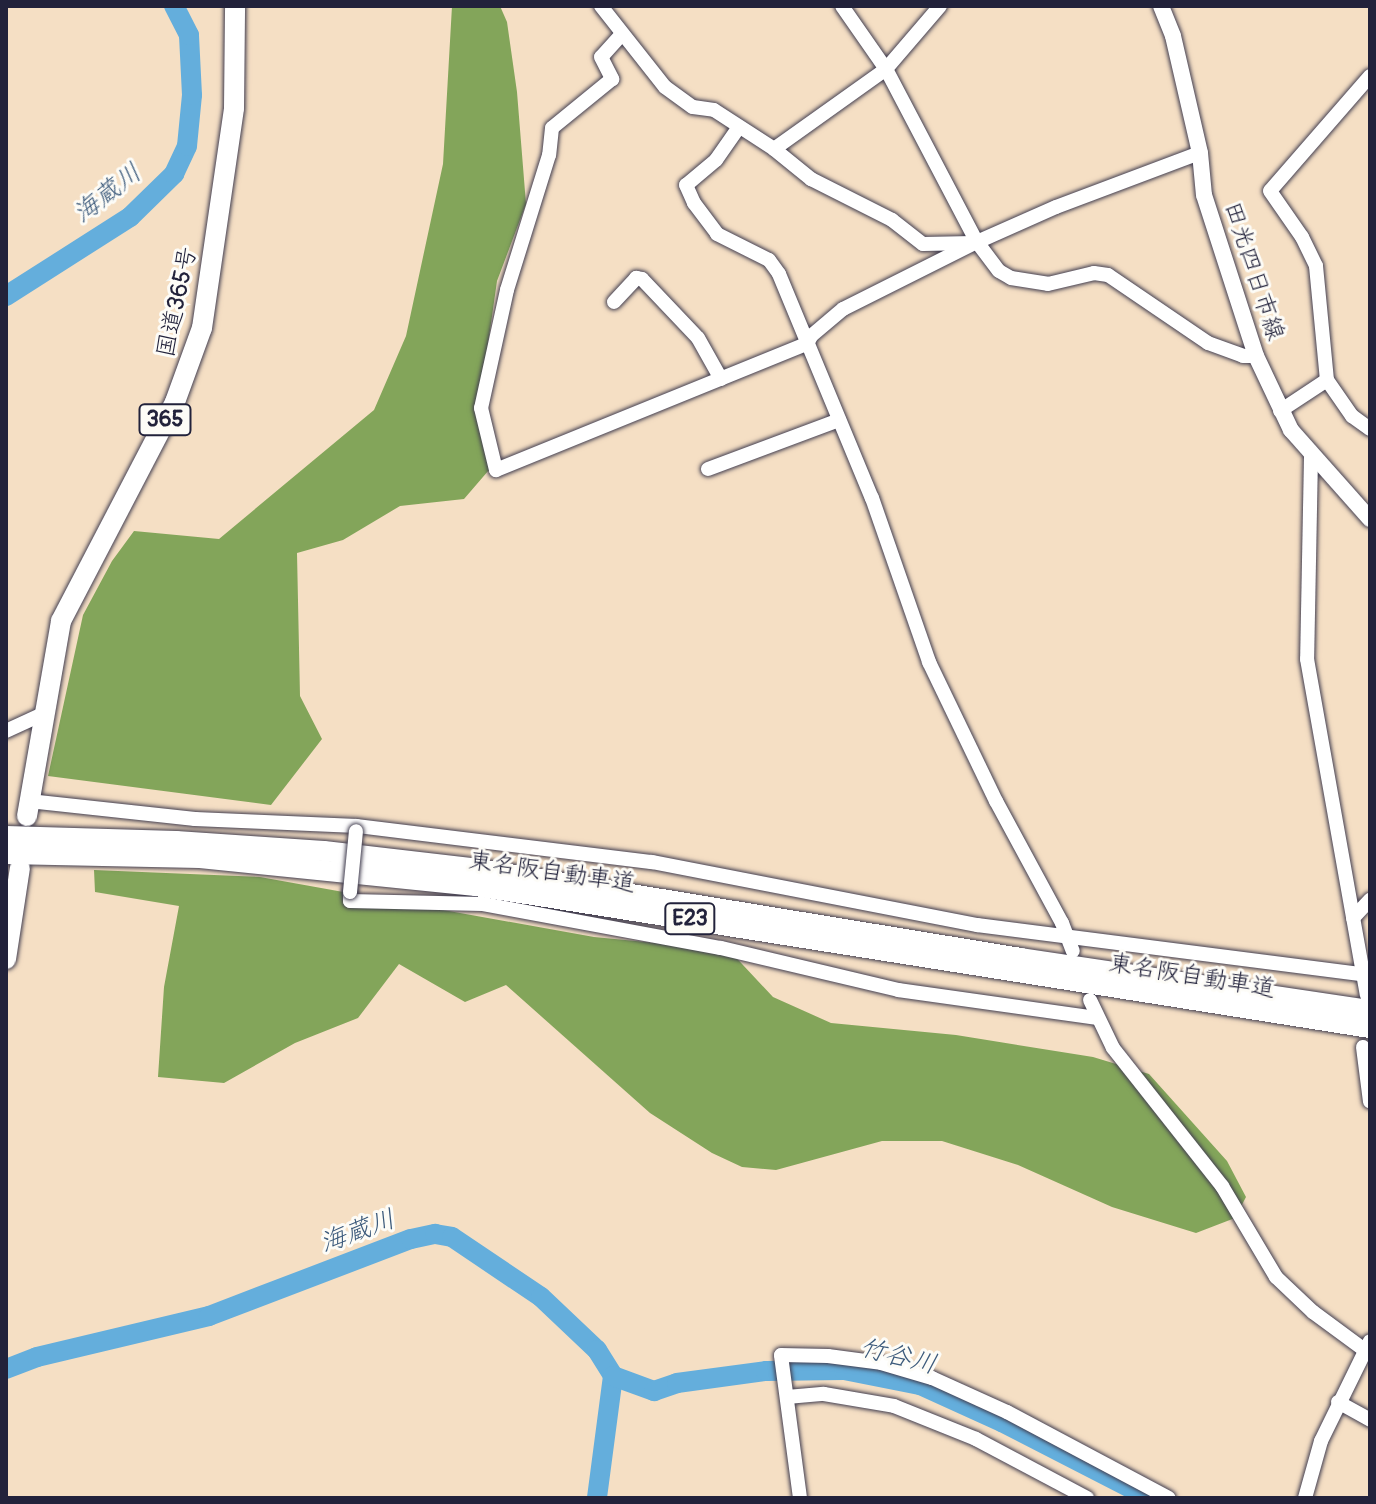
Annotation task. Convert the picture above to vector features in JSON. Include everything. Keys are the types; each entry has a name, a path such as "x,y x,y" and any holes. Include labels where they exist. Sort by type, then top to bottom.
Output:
{"highway":[{"name":"国道365号","path":"28,808 54,647 65,609 175,402 202,328 234,108 235,6"},
{"name":"東名阪自動車道","path":"6,836 250,846 479,869 1021,958 1369,1002"},
{"name":"東名阪自動車道","path":"12,875 200,858 476,886 1366,1038"},
{"path":"6,959 12,875"}],"main road":[{"name":"田光四日市線","path":"1161,6 1173,36 1200,153 1204,195 1256,356 1280,411 1311,457 1370,519"}],"street":[{"path":"601,6 675,96 693,107 714,110 774,149 811,179 892,220 923,244 977,242"},
{"path":"842,6 886,69 977,242 999,271 1011,278 1048,284 1094,273 1108,275 1208,343 1243,356 1256,356"},
{"path":"774,149 886,69 940,6"},
{"path":"622,34 601,57 612,79 552,128 549,155 507,290 481,408 496,470 807,344 811,336 843,309 977,242 1056,207 1200,153"},
{"path":"1370,76 1270,191 1302,237 1316,266 1327,380 1352,416 1370,429"},
{"path":"739,127 716,160 686,185 694,203 717,234 769,260 779,274 872,498 929,662 1070,944"},
{"path":"614,302 636,278 642,279 698,338 721,379"},
{"path":"1280,411 1327,380"},
{"path":"708,469 839,420"},
{"path":"1311,457 1307,659 1369,1002"},
{"path":"6,731 43,714"},
{"path":"28,808 356,828 652,862 1070,944 1365,974"},
{"path":"356,828 350,901 483,904 721,948 898,990 1096,1018"},
{"path":"1353,918 1370,900"},
{"path":"1090,1000 1096,1018 1125,1066 1222,1186 1276,1277 1313,1312 1369,1348 1338,1402 1321,1441 1305,1498"},
{"path":"1366,1038 1370,1102"},
{"path":"800,1498 781,1355 828,1356 881,1363 932,1378 1007,1412 1169,1498"},
{"path":"787,1395 856,1397 907,1410 976,1439 1087,1498"},
{"path":"1338,1402 1370,1420"}],"green space":[{"path":"452,6 500,6 507,22 517,92 526,204 497,281 481,393 495,463 464,499 400,506 343,540 297,553 300,696 322,739 271,805 48,776 83,615 112,561 134,531 219,539 374,410 406,336 443,164"},
{"path":"94,870 260,877 594,937 729,950 773,997 831,1023 956,1035 1093,1057 1149,1074 1227,1161 1246,1197 1235,1218 1196,1233 1112,1207 1018,1165 942,1141 882,1141 776,1170 742,1167 712,1153 650,1113 506,985 465,1002 399,964 358,1018 295,1043 224,1083 158,1077 164,987 179,906 95,892"}],"waterway":[{"name":"海蔵川","path":"6,296 130,217 174,174 187,146 192,95 189,35 174,6"},
{"name":"海蔵川","path":"6,1369 37,1357 209,1316 411,1239 435,1234 452,1237 541,1297 597,1350 613,1376 597,1498"},
{"name":"竹谷川","path":"613,1376 654,1391 677,1383 766,1371 844,1370 920,1385 1002,1422 1150,1498"}]}
